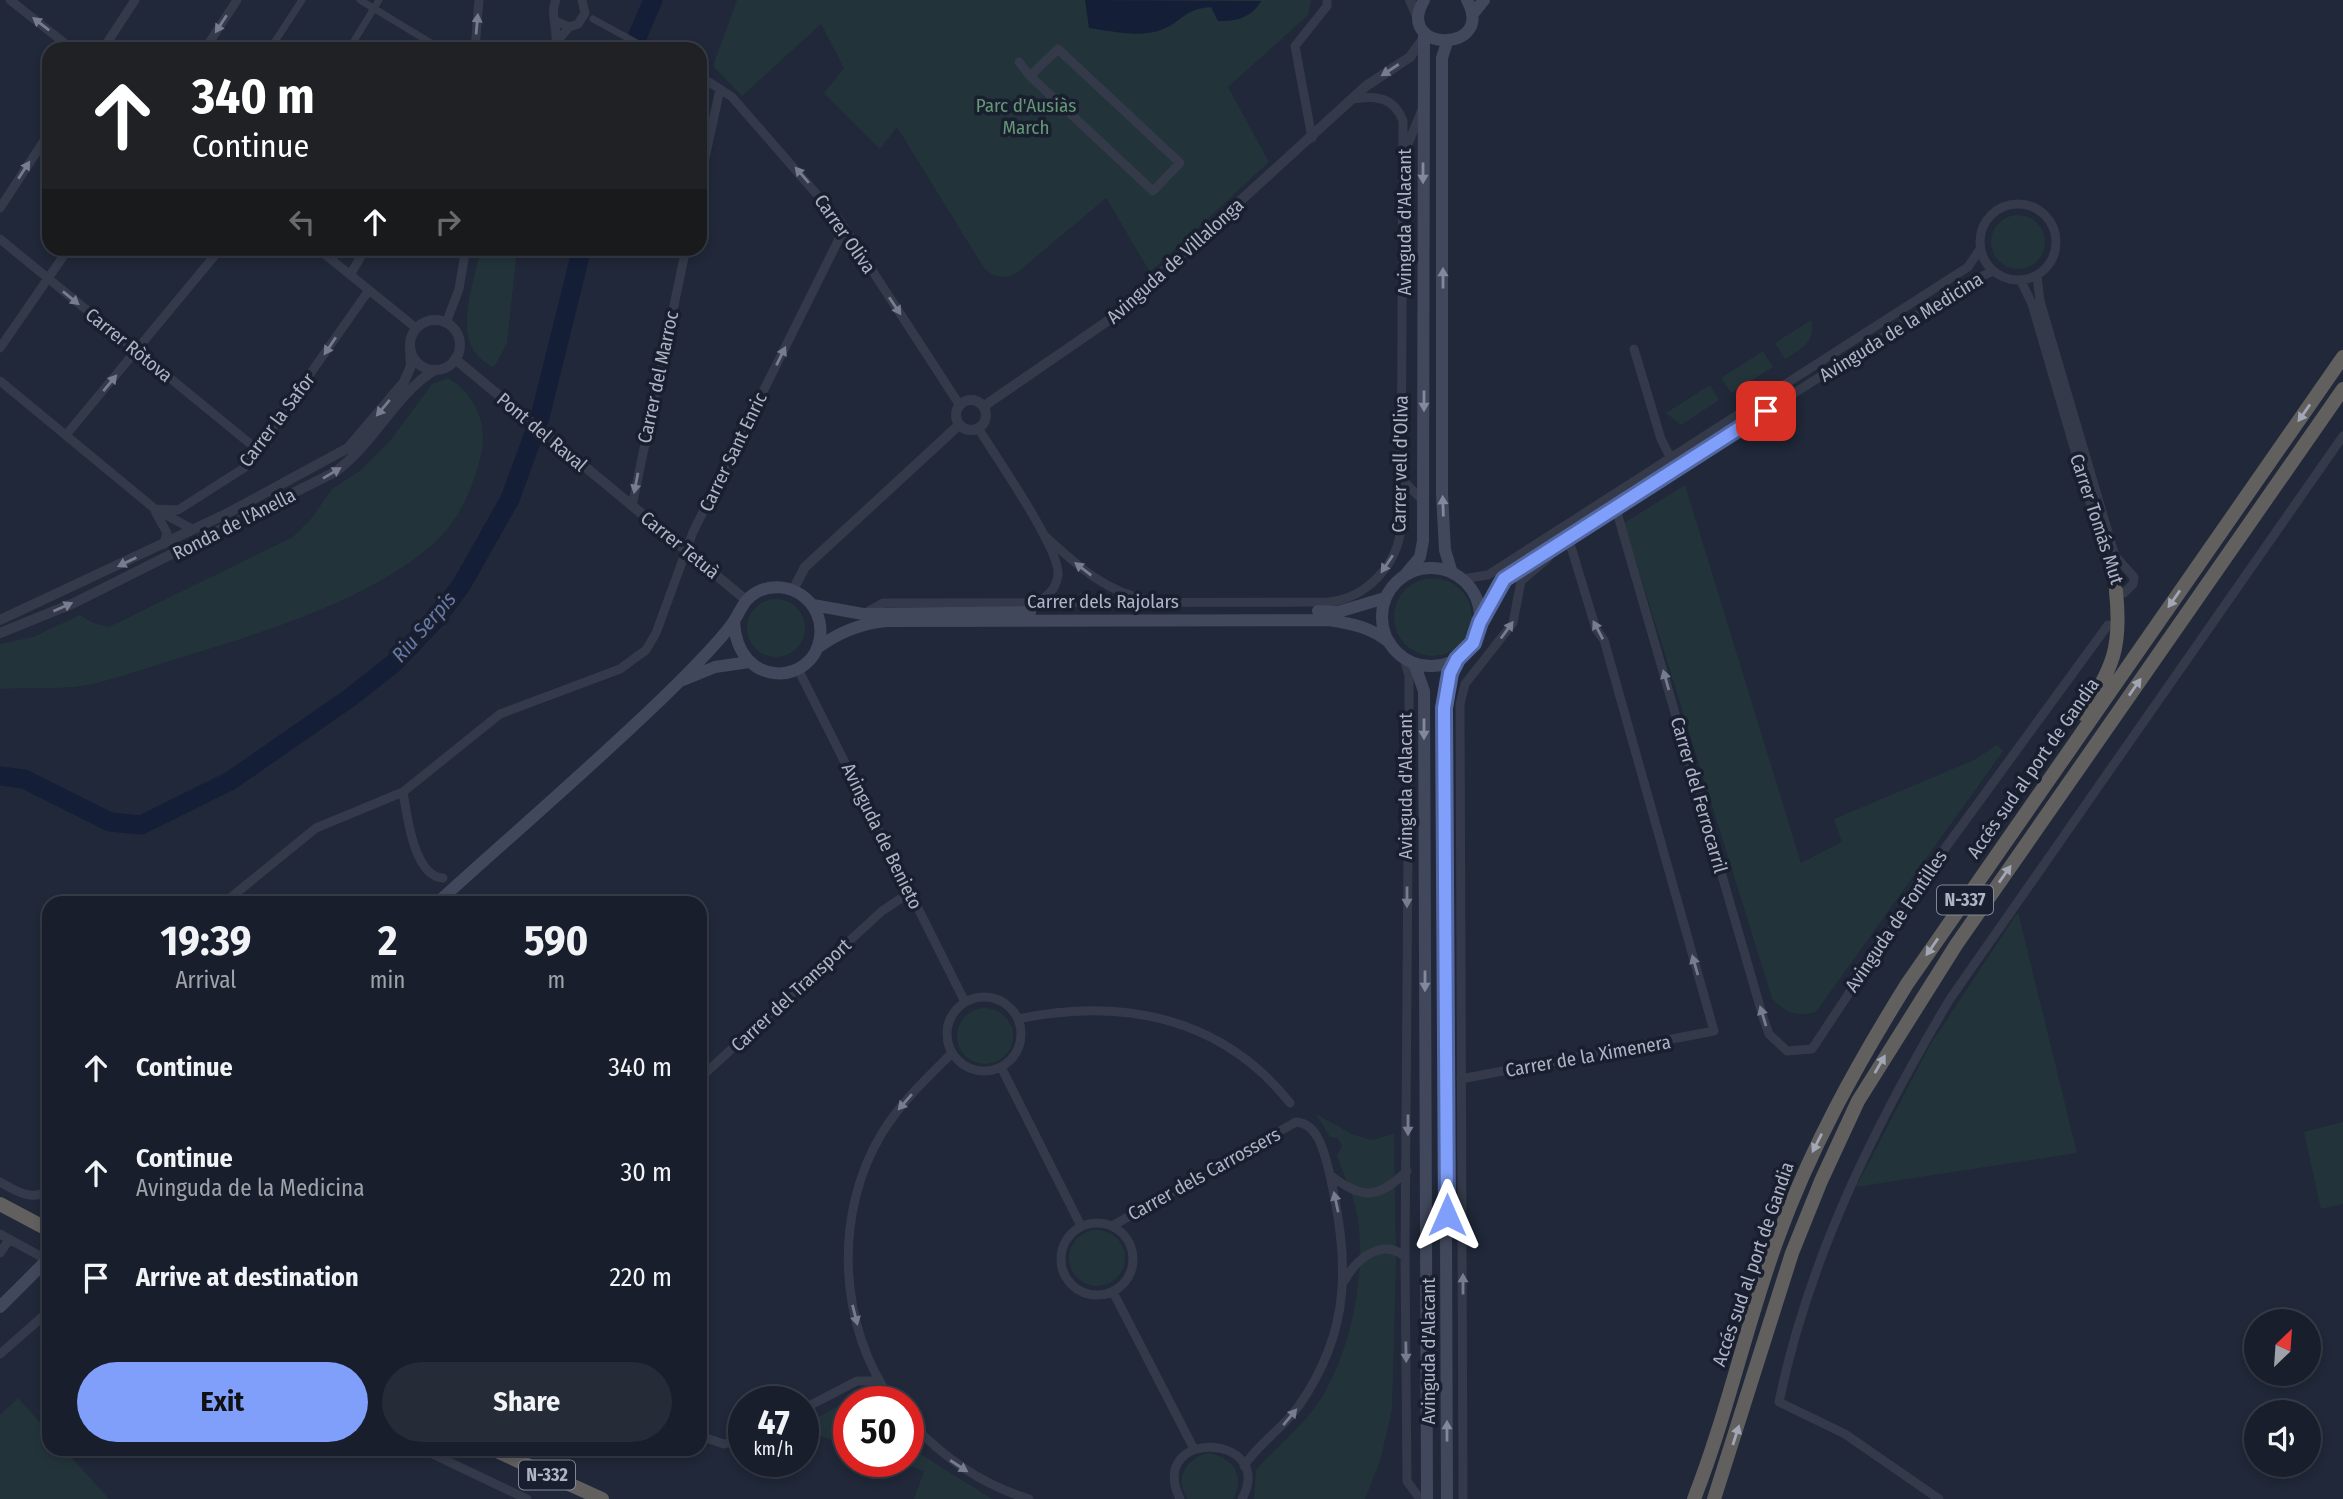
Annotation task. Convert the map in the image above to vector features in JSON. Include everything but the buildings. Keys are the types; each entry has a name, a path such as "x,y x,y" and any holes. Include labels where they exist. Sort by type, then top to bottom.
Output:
{"highway":[{"name":"Accés sud al port de Gandia","path":"1694,1499 1715,1443 1776,1242 1811,1155 1853,1072 1896,1001 1993,859 2343,357"},
{"name":"Accés sud al port de Gandia","path":"1714,1499 1807,1215 1843,1132 1874,1073 1956,945 2343,389"},
{"path":"1993,859 2048,765 2107,676 2115,658 2118,636 2116,591"},
{"path":"0,1204 42,1226"},
{"name":"N-332","path":"507,1456 601,1499"}],"main road":[{"path":"1424,0 1419,9 1422,32 1431,38 1447,42 1467,30 1472,15 1484,0"},
{"path":"1467,0 1472,15"},
{"name":"Avinguda d'Alacant","path":"1405,575 1420,557 1423,541 1422,32"},
{"name":"Avinguda d'Alacant","path":"1447,42 1442,58 1442,494 1445,550 1457,576"},
{"path":"1428,568 1457,576 1477,598 1480,622 1473,643 1457,659 1428,666 1409,661 1390,643 1383,621 1385,598 1405,575 1428,568"},
{"path":"446,896 680,682 734,621 746,600 770,587 793,590 813,605 821,625 817,648 798,668 780,673 768,672 749,662 738,648 734,621"},
{"name":"Carrer dels Rajolars","path":"813,605 863,614 1338,612 1385,598"},
{"name":"Carrer dels Rajolars","path":"817,648 845,630 864,623 886,621 1329,620 1360,625 1390,643"},
{"name":"Avinguda d'Alacant","path":"1447,1499 1444,708 1445,692 1457,659"},
{"name":"Avinguda d'Alacant","path":"1409,661 1424,691 1427,1499"},
{"path":"680,682 715,667 749,662"},
{"path":"0,1307 42,1265"}],"street":[{"path":"10,0 63,42"},
{"path":"108,42 135,0"},
{"path":"210,42 237,0"},
{"path":"275,42 302,0"},
{"path":"360,0 428,41"},
{"path":"353,42 379,0"},
{"path":"476,42 480,0"},
{"path":"553,42 556,21 552,12 556,0"},
{"path":"582,0 589,18 635,42"},
{"path":"1312,138 1295,46 1327,6 1327,0"},
{"name":"Avinguda d'Alacant","path":"1410,0 1422,32"},
{"path":"556,42 569,27 589,18"},
{"path":"556,21 569,27"},
{"name":"Avinguda de Villalonga","path":"984,406 1112,318 1353,99 1375,80 1410,57 1422,32"},
{"path":"1018,62 1030,76 1153,191 1180,163 1058,49 1030,76"},
{"name":"Carrer Oliva","path":"707,81 732,97 788,159 844,229 959,404"},
{"path":"707,149 720,89"},
{"name":"Carrer vell d'Oliva","path":"863,614 883,603 1329,602 1354,596 1375,580 1394,553 1401,527 1403,121 1397,108 1376,97 1353,99"},
{"name":"Carrer vell d'Oliva","path":"1403,156 1422,106"},
{"path":"0,208 42,143"},
{"path":"2015,202 2034,207 2051,222 2057,242 2052,262 2037,276 2021,281 2011,280 1993,271 1980,249 1980,237 1991,215 2015,202"},
{"name":"Carrer Sant Enric","path":"233,896 316,828 403,792 471,734 500,714 620,669 636,660 652,642 687,549 844,229"},
{"name":"Carrer Ròtova","path":"0,239 259,451"},
{"name":"Avinguda de la Medicina","path":"1457,576 1488,575 1968,267 1980,249"},
{"path":"0,348 63,256"},
{"path":"66,435 214,256"},
{"path":"327,256 416,328"},
{"path":"350,275 361,256"},
{"path":"446,323 459,289 465,256"},
{"name":"Carrer del Marroc","path":"632,506 683,256"},
{"name":"Avinguda de la Medicina","path":"1480,622 1504,579 1968,283 1993,271"},
{"name":"Carrer Tomás Mut","path":"2021,281 2032,304 2116,591 2124,593 2133,584 2134,577 2115,556 2040,301 2037,276"},
{"name":"Carrer la Safor","path":"155,509 178,510 244,468 259,451 369,290"},
{"path":"427,321 446,323 459,339 455,359 443,368 435,370 421,366 410,349 416,328 427,321"},
{"name":"Ronda de l'Anella","path":"0,620 164,544 348,447 404,382 411,366 410,349"},
{"path":"1634,349 1661,439 1670,457"},
{"name":"Pont del Raval","path":"455,359 612,490"},
{"name":"Ronda de l'Anella","path":"0,633 86,597 335,472 359,454 419,381 435,370"},
{"path":"0,381 155,509 192,529"},
{"path":"970,399 984,406 986,419 978,428 967,430 959,425 955,416 959,404 970,399"},
{"path":"793,590 805,567 959,425"},
{"path":"978,428 1042,533 1058,572 1051,593 1033,603"},
{"path":"1940,1499 1845,1434 1779,1402 1790,1346 1836,1217 1901,1082 1950,999 2343,436"},
{"path":"1401,478 1424,502"},
{"name":"Carrer Tetuà","path":"612,490 746,600"},
{"path":"155,509 167,533 164,544"},
{"name":"Carrer del Ferrocarril","path":"1616,509 1769,1034 1787,1051 1812,1049"},
{"path":"1042,533 1078,566 1115,590 1167,603"},
{"name":"Avinguda de la Medicina","path":"1465,684 1513,624 1521,581 1547,559 1564,539"},
{"name":"Carrer de la Ximenera","path":"1461,1079 1714,1031 1604,640 1595,629 1564,539"},
{"name":"Avinguda de Fontilles","path":"1812,1049 1946,847 2108,625"},
{"name":"Avinguda d'Alacant","path":"1409,661 1405,1257 1407,1481 1420,1499"},
{"name":"Avinguda de Benieto","path":"798,668 965,1002"},
{"name":"Avinguda d'Alacant","path":"1463,1499 1460,704 1465,684"},
{"path":"403,792 410,831 419,854 430,873 443,878"},
{"name":"Carrer del Transport","path":"707,1073 882,911 909,893"},
{"path":"977,998 1001,1001 1018,1019 1021,1041 1017,1052 1001,1068 979,1071 959,1061 953,1053 948,1025 965,1002 977,998"},
{"path":"1018,1019 1099,1009 1139,1013 1176,1023 1215,1039 1240,1055 1290,1103"},
{"path":"882,1386 860,1336 848,1279 848,1243 855,1201 866,1165 886,1127 912,1093 953,1053"},
{"path":"1001,1068 1081,1226"},
{"name":"Carrer dels Carrossers","path":"1112,1226 1296,1122 1312,1127 1325,1154 1330,1175"},
{"path":"1330,1175 1347,1187 1371,1194 1390,1187 1407,1171"},
{"path":"1244,1466 1297,1409 1318,1373 1334,1334 1345,1282 1343,1243 1330,1175"},
{"path":"0,1182 27,1196 42,1194"},
{"path":"1102,1223 1112,1226 1129,1242 1133,1265 1123,1285 1113,1292 1102,1295 1082,1292 1066,1277 1061,1257 1063,1246 1073,1231 1081,1226 1102,1223"},
{"path":"0,1234 42,1256"},
{"path":"0,1253 9,1240"},
{"name":"Avinguda d'Alacant","path":"1345,1282 1351,1270 1376,1251 1393,1250 1405,1257"},
{"path":"1113,1292 1194,1449"},
{"path":"0,1354 42,1317"},
{"path":"819,1401 857,1381 878,1381"},
{"path":"924,1437 936,1450 987,1483 1029,1499"},
{"path":"707,1438 728,1443"},
{"path":"1176,1498 1178,1465 1194,1449 1215,1445 1226,1448 1244,1466 1247,1483 1242,1499"},
{"path":"437,1456 527,1499"}],"green space":[{"name":"Parc d'Ausiàs March","path":"737,0 1311,0 1308,15 1228,87 1269,162 1150,272 1106,198 1018,272 1005,277 996,276 984,268 897,127 880,149 824,93 844,68 821,24 742,96 713,66"},
{"path":"2018,215 2037,223 2045,242 2037,261 2018,269 1999,261 1991,242 1999,223"},
{"path":"478,256 516,256 507,343 494,367 480,358 471,346 467,331 469,298"},
{"path":"1811,320 1810,339 1785,359 1775,343"},
{"path":"1763,351 1773,367 1731,393 1721,378"},
{"path":"448,378 466,393 478,413 483,435 480,459 469,493 458,514 435,542 408,563 344,599 235,641 97,683 74,687 0,689 0,644 33,637 80,615 93,623 109,627 293,537 311,519 332,489 361,470 390,441 432,384"},
{"path":"1710,385 1719,400 1681,425 1666,413"},
{"path":"1685,485 1801,863 1842,842 1834,819 1974,760 1997,745 2003,751 1816,1012 1792,1013 1772,998 1624,523"},
{"path":"1433,578 1448,581 1460,590 1469,602 1472,617 1469,632 1460,644 1448,653 1433,656 1418,653 1406,644 1397,632 1394,617 1397,602 1406,590 1418,581"},
{"path":"776,599 787,601 800,612 805,628 803,639 792,652 776,657 765,655 752,644 747,628 749,617 760,604"},
{"path":"2018,912 2077,1153 1856,1187 1930,1045"},
{"path":"985,1008 996,1010 1005,1016 1011,1025 1011,1047 1005,1056 996,1062 985,1064 974,1062 965,1056 959,1047 957,1036 959,1025 965,1016 974,1010"},
{"path":"1316,1114 1354,1135 1372,1140 1394,1134 1396,1261 1392,1409 1380,1461 1365,1499 1254,1499 1256,1470 1304,1421 1330,1383 1348,1335 1359,1281 1359,1229 1355,1206 1337,1155 1342,1146 1338,1138 1330,1137"},
{"path":"2343,1122 2343,1204 2321,1209 2304,1132"},
{"path":"1097,1230 1108,1232 1117,1238 1123,1247 1123,1269 1117,1278 1108,1284 1097,1286 1086,1284 1077,1278 1071,1269 1069,1258 1071,1247 1077,1238 1086,1232"},
{"path":"18,1398 42,1425 42,1456 70,1456 109,1499 0,1499 0,1415"},
{"path":"833,1409 833,1440 819,1436 819,1417"},
{"path":"1208,1453 1224,1459 1235,1469 1238,1483 1233,1499 1188,1499 1182,1484 1185,1470 1194,1459"},
{"path":"924,1456 992,1499 914,1499 924,1477"}],"water":[{"path":"1085,0 1261,1 1248,15 1231,21 1218,21 1211,7 1202,8 1161,30 1134,34 1089,28"}],"waterway":[{"name":"Riu Serpis","path":"635,42 653,0"},
{"name":"Riu Serpis","path":"0,776 24,779 110,822 141,825 230,781 351,697 394,663 436,619 462,584 510,499 540,417 580,256"}],"route":[{"path":"1447,1215 1444,708 1450,673 1457,659 1473,643 1480,622 1504,579 1766,411"}]}
